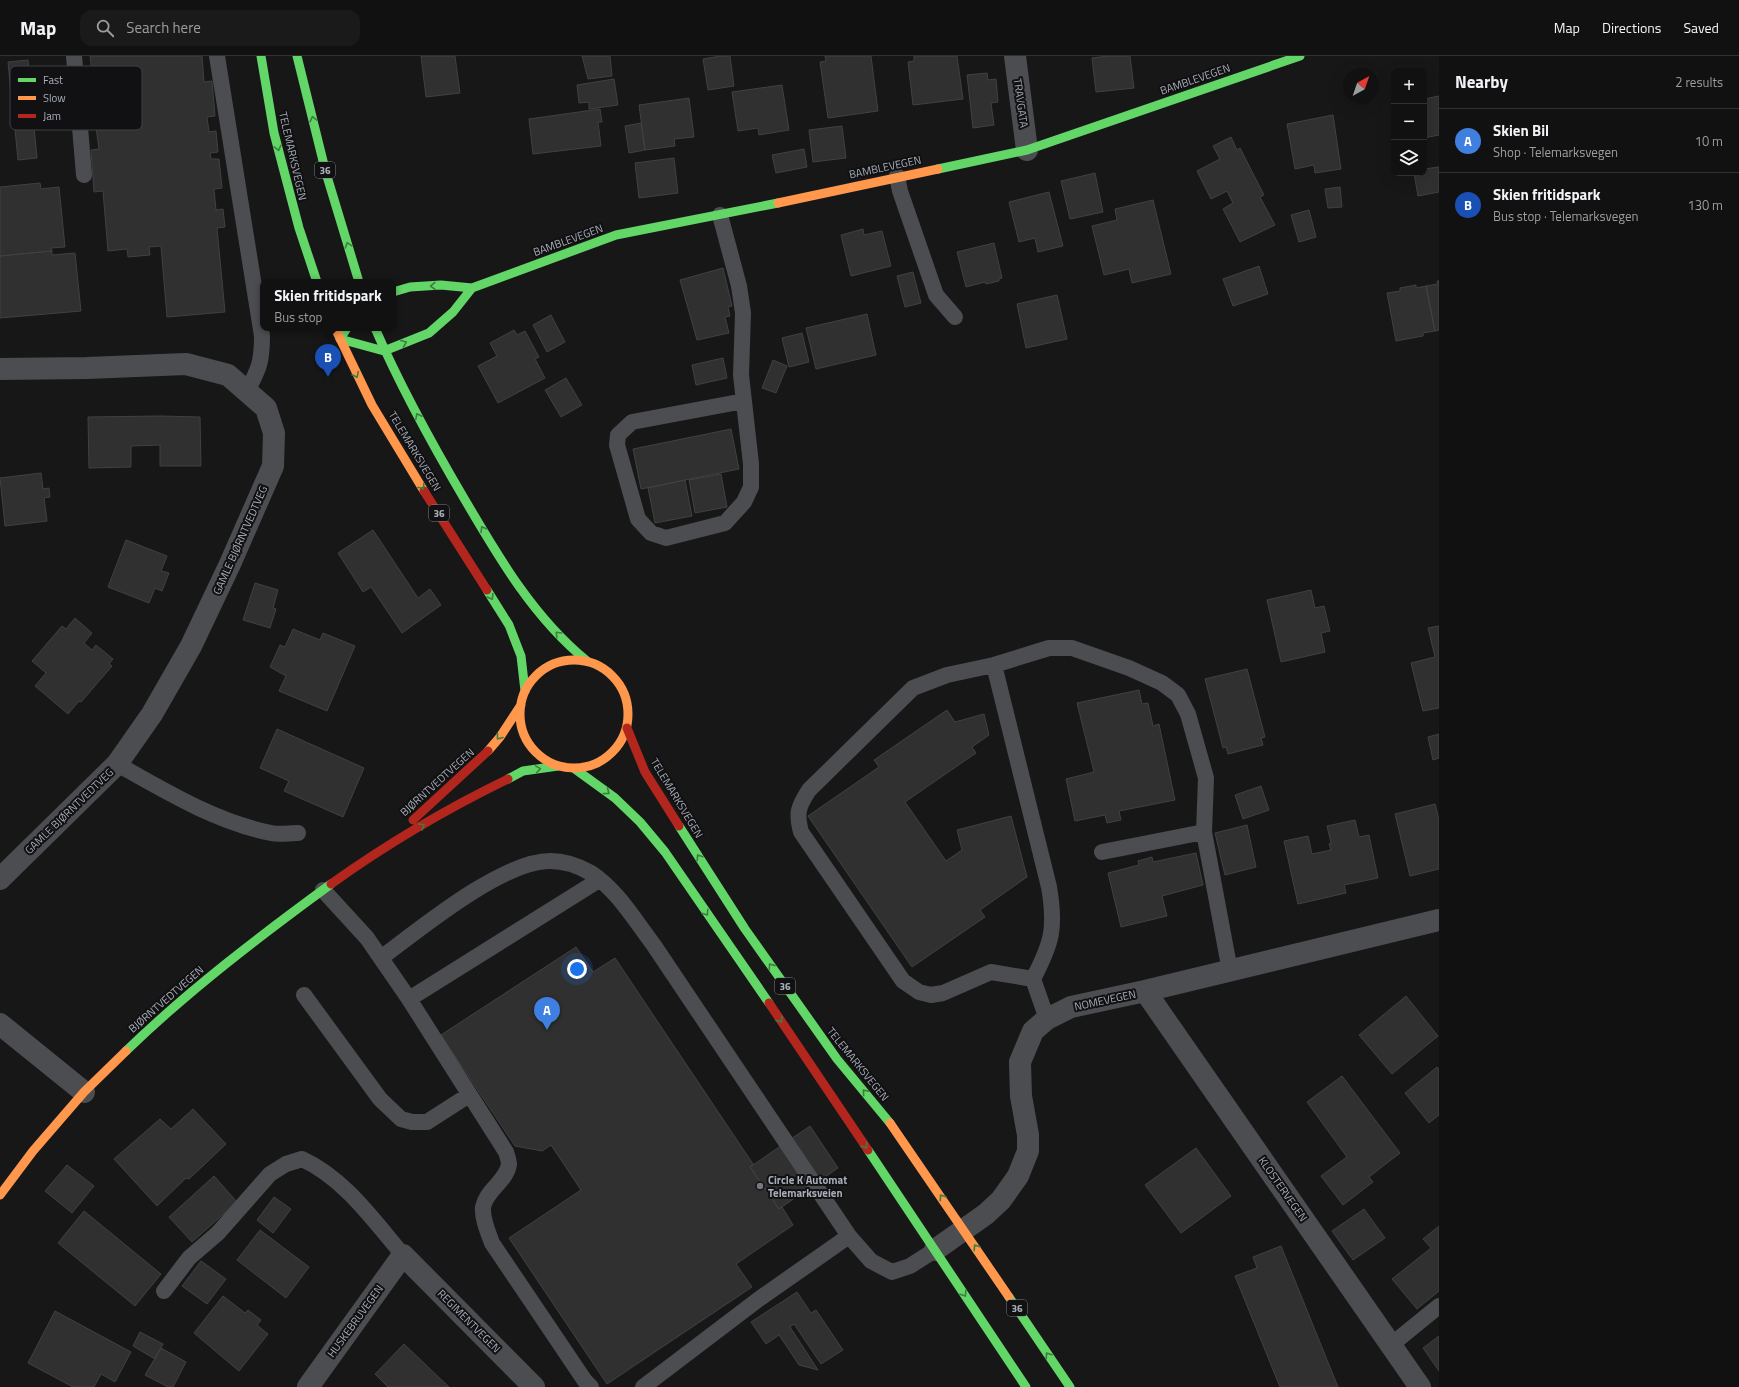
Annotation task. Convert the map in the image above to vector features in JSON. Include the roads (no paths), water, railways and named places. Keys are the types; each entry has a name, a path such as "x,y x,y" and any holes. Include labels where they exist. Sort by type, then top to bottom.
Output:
{"main road":[{"name":"TELEMARKSVEGEN","path":"261,56 276,140 298,228 316,279"},
{"name":"36","path":"297,56 326,173 358,279"},
{"name":"BAMBLEVEGEN","path":"396,291 410,287 442,285 472,288 616,235 720,215 897,176 1027,150 1300,56"},
{"path":"345,331 340,339 384,351 429,333 453,312 472,288"},
{"name":"TELEMARKSVEGEN","path":"336,331 358,378 400,453 509,625 521,656 525,691 521,705 520,718 528,742 536,752 558,766 575,768 589,766 602,761 613,753 627,728 629,714 627,700 621,686 612,675 600,666 587,661 572,660 558,663 539,674 525,691"},
{"name":"TELEMARKSVEGEN","path":"376,331 384,351 429,438 492,545 546,621 556,633 587,661"},
{"name":"BJØRNTVEDTVEGEN","path":"0,1195 34,1151 84,1092 147,1031 256,939 376,852 482,758 500,737 521,705"},
{"name":"TELEMARKSVEGEN","path":"627,728 645,772 745,929 837,1059 898,1133 1070,1387"},
{"name":"BJØRNTVEDTVEGEN","path":"376,852 500,782 523,771 558,766"},
{"name":"36","path":"575,768 615,798 640,822 665,852 1026,1387"}],"street":[{"name":"TRAVGATA","path":"1015,56 1027,150"},
{"name":"GAMLE BJØRNTVEDTVEG","path":"0,369 87,368 186,364 228,375 266,408 274,433 273,466 230,564 191,646 152,714 117,764 0,879"},
{"name":"NOMEVEGEN","path":"935,1250 1002,1200 1018,1176 1028,1152 1028,1135 1022,1096 1020,1062 1032,1031 1047,1019 1071,1007 1145,992 1439,920"},
{"name":"KLOSTERVEGEN","path":"1145,992 1420,1387"},
{"path":"0,1024 84,1092"},
{"name":"HUSKEBRUVEGEN","path":"308,1387 403,1255"},
{"name":"REGIMENTVEGEN","path":"403,1255 534,1387"}],"lane":[{"path":"74,56 75,66"},
{"path":"217,56 260,324"},
{"path":"80,130 84,174"},
{"path":"897,176 911,226 936,295 955,317"},
{"path":"720,215 739,286 743,313 741,375 744,401 751,464 750,487 744,502 725,523 666,538 651,533 638,519 617,445 618,434 632,422 744,401"},
{"path":"247,391 258,372 262,359 261,331"},
{"path":"1033,979 991,972 943,993 930,995 919,992 903,981 801,832 797,818 800,804 809,790 913,688 947,675 994,665 1049,648 1072,648 1129,668 1162,682 1178,695 1188,714 1206,778 1204,832 1230,971"},
{"path":"994,665 1049,887 1052,908 1052,930 1048,950 1033,979 1047,1019"},
{"path":"117,764 160,788 227,820 272,834 298,833"},
{"path":"1102,852 1204,832"},
{"path":"381,958 463,898 516,868 550,861 573,864 591,873 618,898 653,944 849,1236 871,1261 892,1272 910,1266 935,1250"},
{"path":"409,999 599,880"},
{"path":"323,890 367,938 381,958 409,999 506,1152 509,1165 503,1176 488,1194 483,1206 484,1219 492,1243 585,1381 591,1387"},
{"path":"304,995 380,1099 401,1119 412,1122 427,1122 469,1095"},
{"path":"164,1291 189,1258 218,1233 270,1174 286,1164 302,1159 312,1163 341,1186 403,1255"},
{"path":"643,1387 759,1299 849,1236"},
{"path":"1391,1345 1439,1306"}],"place":[{"name":"Skien fritidspark","path":"328,377"},
{"name":"Skien Bil","path":"547,1030"},
{"name":"Circle K Automat Telemarksveien","path":"760,1186"}]}
